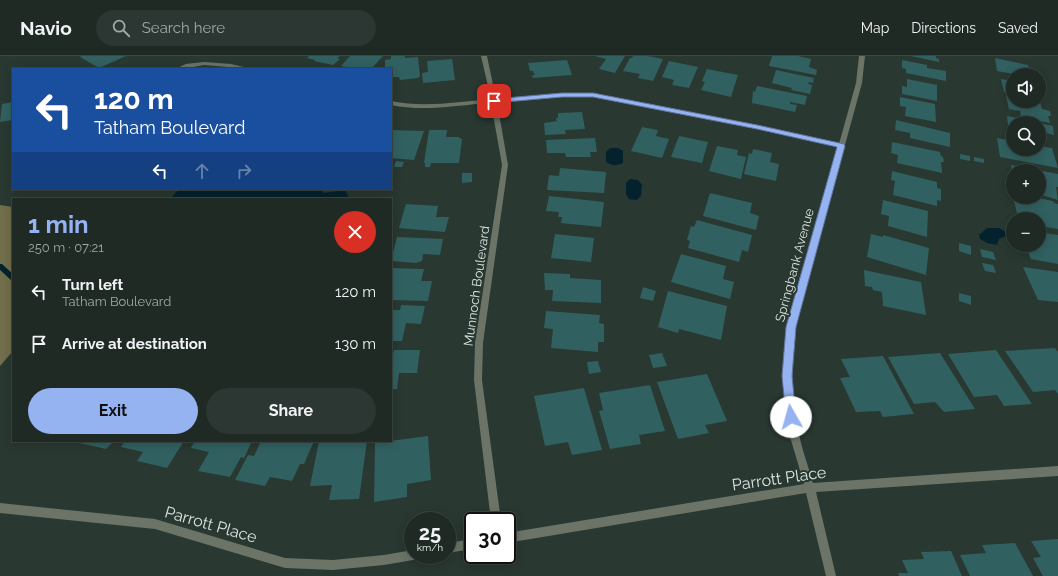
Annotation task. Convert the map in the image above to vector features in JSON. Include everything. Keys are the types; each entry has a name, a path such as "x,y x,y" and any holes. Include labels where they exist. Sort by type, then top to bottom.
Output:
{"street":[{"name":"Munnoch Boulevard","path":"484,56 494,101 505,165 479,343 478,380 495,512"},
{"name":"Springbank Avenue","path":"831,576 810,488 793,430 787,376 788,350 791,327 859,83 862,56"},
{"path":"182,68 198,64 216,64 242,68"},
{"path":"392,104 405,106 430,106 562,95 593,95 757,127 841,146"},
{"name":"Parrott Place","path":"516,537 810,488 1058,471"},
{"name":"Parrott Place","path":"0,508 155,524 285,563 333,564 384,560 404,557"}],"shaded area":[{"path":"0,205 12,207 12,352 0,366"}],"water":[{"path":"610,148 618,148 623,151 623,163 614,165 606,162 606,152"},
{"path":"630,179 638,180 642,185 641,196 637,200 629,199 626,194 626,183"},
{"path":"178,190 320,190 324,193 345,190 349,198 171,198"},
{"path":"987,228 999,228 1006,232 1006,236 999,239 997,245 987,243 980,239 979,235"}],"building":[{"path":"126,56 99,68 80,57"},
{"path":"309,56 340,56 337,58 340,59 333,65 314,61 315,60 307,58"},
{"path":"350,56 383,56 372,68 352,68 341,66"},
{"path":"391,56 405,56 405,58 418,57 420,76 418,78 400,80 399,77 392,77 392,68 385,68 385,60 391,59"},
{"path":"595,56 625,56 615,73 599,69 606,59"},
{"path":"633,56 648,56 663,59 653,81 638,78 640,74 623,71 630,58"},
{"path":"772,56 798,56 811,59 809,67 817,70 816,75 769,66"},
{"path":"911,56 936,56 936,58 939,59 939,62"},
{"path":"995,58 1028,65 1029,68 1006,68 1006,73 997,71"},
{"path":"452,59 455,80 423,83 422,73 428,72 427,61"},
{"path":"567,60 572,75 533,78 532,75 535,75 533,71 530,71 528,63"},
{"path":"902,60 927,65 927,68 946,71 946,81 906,73 906,69 902,68"},
{"path":"669,61 698,67 689,88 672,85 674,80 662,77"},
{"path":"707,69 738,75 731,97 701,90 705,82 702,81"},
{"path":"776,70 814,78 813,83 809,82 808,84 812,85 810,94 791,90 792,88 772,83"},
{"path":"907,79 937,85 937,101 902,94 902,86 907,87"},
{"path":"1001,79 1006,80 1006,92 1004,92"},
{"path":"757,86 807,96 805,105 790,102 790,104 797,105 795,112 752,103 753,91 755,92"},
{"path":"900,97 935,104 936,122 905,116 906,107 900,106"},
{"path":"12,102 12,120 0,122 2,104"},
{"path":"1042,108 1050,111 1051,116 1048,116 1050,123 1046,122 1046,116 1021,116 1020,111 1009,109"},
{"path":"582,112 585,129 565,130 566,134 545,135 544,123 557,121 556,118 558,118 558,113"},
{"path":"896,120 950,133 950,147 910,138 910,133 895,130"},
{"path":"1046,124 1053,126 1054,135 1046,133"},
{"path":"642,127 658,130 656,136 669,139 662,158 631,151"},
{"path":"392,130 424,131 414,160 392,158"},
{"path":"429,130 447,130 446,137 458,137 462,139 459,163 431,163 430,167 425,167 424,163"},
{"path":"679,136 708,142 702,163 671,157"},
{"path":"595,138 597,152 590,152 591,157 566,157 565,153 547,153 546,140"},
{"path":"997,138 1006,140 1006,156 1046,156 1046,147 1052,148 1058,168 1046,166 1046,164 1037,164 1000,157"},
{"path":"892,142 940,152 944,162 941,162 942,173 897,163 898,155 891,153"},
{"path":"717,146 738,150 737,155 746,157 741,179 709,171"},
{"path":"753,149 772,153 770,162 779,164 776,181 744,174 749,153 752,154"},
{"path":"960,154 970,156 970,161 960,159"},
{"path":"974,157 984,159 984,163 974,161"},
{"path":"396,161 404,162 402,167 394,167"},
{"path":"560,168 606,172 604,193 547,190 549,175 559,176"},
{"path":"892,171 937,182 937,188 941,189 941,201 937,200 937,206 893,195 895,181 891,180"},
{"path":"1046,172 1058,174 1058,187 1056,187 1058,200 1046,196"},
{"path":"462,173 472,173 472,182 462,183"},
{"path":"710,193 752,203 750,213 759,216 756,230 703,216"},
{"path":"549,196 604,202 601,227 561,223 562,217 558,217 559,212 546,211"},
{"path":"883,200 928,211 927,237 888,226 889,216 881,214"},
{"path":"1046,200 1053,201 1054,203 1058,204 1058,229 1046,227 1046,212 1017,212 1015,204 1046,204"},
{"path":"406,204 438,206 436,217 449,217 445,232 399,228"},
{"path":"697,220 752,235 748,252 742,250 739,262 688,248 690,241 687,240 691,226 694,227"},
{"path":"1046,233 1058,235 1058,264 1031,259 1028,252 1046,252"},
{"path":"555,234 594,238 591,262 551,258"},
{"path":"871,234 883,237 883,235 929,248 926,275 867,257"},
{"path":"397,237 443,239 440,255 423,254 422,261 416,263 392,261"},
{"path":"959,243 971,246 971,255 959,251"},
{"path":"980,249 993,252 996,260 982,257"},
{"path":"681,254 726,266 723,279 734,282 730,299 671,282"},
{"path":"982,263 993,265 996,273 985,271"},
{"path":"1023,267 1058,272 1058,302 1038,300"},
{"path":"392,268 424,269 421,281 432,281 428,301 392,300"},
{"path":"864,270 921,282 926,315 883,306 882,292 873,290 872,287 865,286"},
{"path":"544,273 570,274 570,278 601,280 601,303 552,301 553,290 545,290"},
{"path":"643,287 656,291 653,301 640,298"},
{"path":"668,291 727,306 721,340 679,329 678,333 658,327"},
{"path":"959,293 971,296 971,305 959,301"},
{"path":"401,305 425,306 421,324 406,323 402,341 392,341 392,310 400,310"},
{"path":"546,311 600,315 599,323 604,324 604,342 598,342 598,352 551,348 553,329 544,328"},
{"path":"1055,348 1058,352 1058,394 1055,390 1033,392 1005,351"},
{"path":"394,350 420,350 417,373 399,373 397,389 392,389"},
{"path":"996,350 1032,404 1004,406 997,395 974,397 948,354"},
{"path":"662,353 667,366 653,368 649,355"},
{"path":"940,353 975,409 944,412 935,402 914,404 888,357"},
{"path":"883,356 914,414 883,417 880,411 856,412 840,378 850,377 841,359"},
{"path":"598,361 601,372 589,374 587,362"},
{"path":"707,374 727,421 705,425 709,433 678,439 657,382"},
{"path":"650,385 665,431 639,435 641,444 610,449 599,411 603,410 599,393"},
{"path":"584,388 602,450 572,455 568,442 545,446 534,396"},
{"path":"428,436 431,480 407,484 407,497 374,502 375,443 392,442 392,441"},
{"path":"74,442 113,442 106,449"},
{"path":"124,442 183,442 167,468 137,461 143,452 121,447"},
{"path":"194,442 252,442 244,458 241,457 230,477 198,471 209,452 191,448"},
{"path":"261,442 314,442 304,464 300,464 292,481 270,477 265,486 235,480 248,455 254,456"},
{"path":"319,442 367,442 359,499 329,500 332,485 310,486"},
{"path":"1058,539 1058,576 1043,576 1033,558 1041,557 1031,541"},
{"path":"1015,543 1033,576 970,576 960,555 986,553 982,545"},
{"path":"951,551 962,576 899,576 898,573 908,573 902,560 924,559 921,552"}],"waterway":[{"path":"0,266 12,277"}],"route":[{"path":"494,101 562,95 593,95 757,127 841,146 791,327 787,376 791,417"}]}
